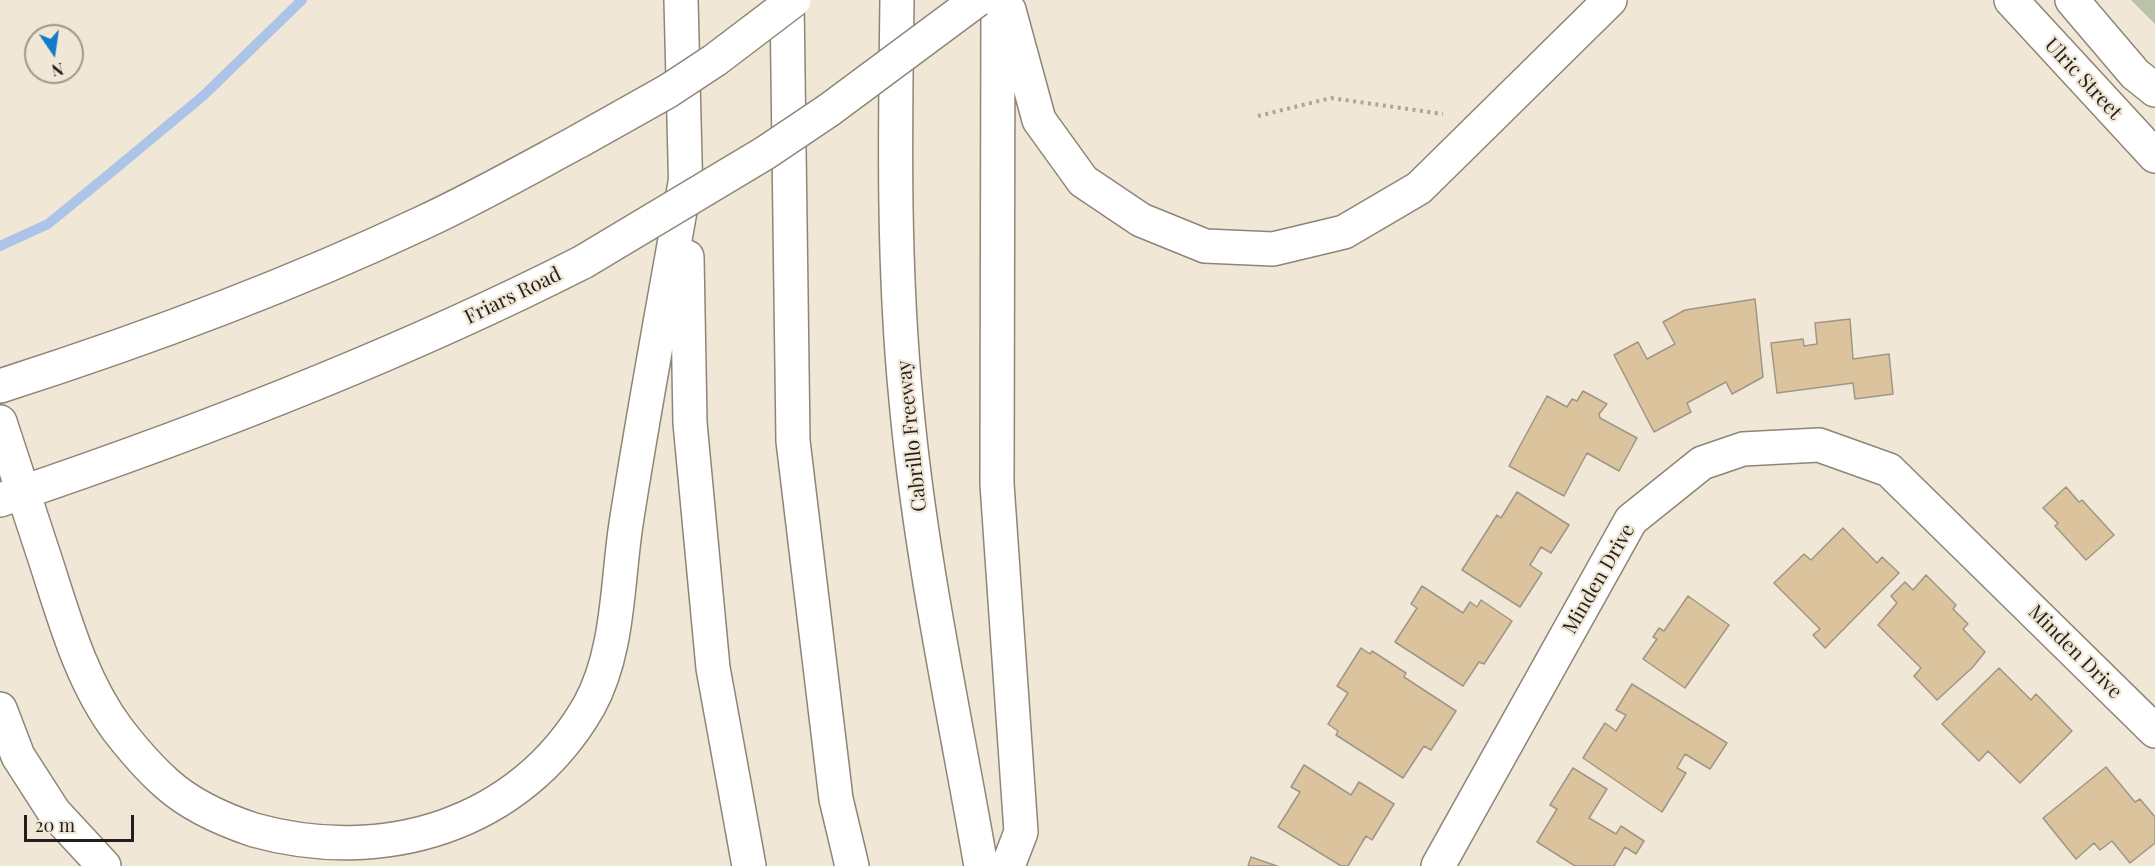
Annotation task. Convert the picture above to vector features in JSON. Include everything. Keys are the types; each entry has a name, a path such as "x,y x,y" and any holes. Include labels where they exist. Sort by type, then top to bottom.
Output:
{"main road":[{"path":"681,0 690,423 713,668 749,866"},
{"path":"787,0 793,441 836,799 852,866"},
{"path":"0,387 84,359 262,293 423,223 579,141 668,91 715,60 794,0"},
{"name":"Cabrillo Freeway","path":"897,0 895,168 906,399 921,529 981,866"},
{"name":"Friars Road","path":"12,496 323,381 436,333 583,262 765,153 847,97 977,0"},
{"path":"998,0 997,484 1021,832 1008,866"},
{"path":"1006,0 1039,120 1083,181 1141,220 1205,246 1273,249 1344,232 1419,188 1610,0"},
{"name":"Ulric Street","path":"2011,0 2155,156"},
{"path":"2072,0 2134,74 2155,90"},
{"path":"0,422 12,496 79,659 117,728 167,784 224,820 288,841 344,847 406,842 469,820 495,804 536,771 567,739 590,703 609,654 627,523 686,177"},
{"name":"Minden Drive","path":"1438,866 1631,520 1702,463 1743,449 1819,446 1889,470 2155,731"},
{"path":"0,710 18,756 54,812 104,866"}],"path":[{"path":"1258,116 1331,98 1450,115"}],"green space":[{"path":"2131,0 2155,0 2155,24"}],"building":[{"path":"1755,299 1763,377 1732,394 1726,382 1687,403 1691,412 1654,432 1614,355 1638,342 1647,359 1675,344 1663,322 1685,310"},
{"path":"1850,319 1853,359 1889,354 1893,394 1855,399 1853,383 1777,393 1771,343 1803,339 1804,346 1817,344 1815,323"},
{"path":"1583,391 1607,404 1599,414 1600,418 1637,438 1619,471 1587,453 1564,496 1509,466 1547,396 1567,407 1572,399 1577,401"},
{"path":"2066,487 2079,502 2082,500 2114,535 2086,560 2055,526 2058,523 2043,508"},
{"path":"1517,492 1569,525 1551,553 1541,547 1530,565 1542,573 1520,607 1462,570 1497,515 1501,518"},
{"path":"1843,528 1877,563 1882,557 1899,573 1825,648 1813,635 1820,629 1774,583 1804,554 1811,560"},
{"path":"1926,575 1956,605 1953,609 1968,624 1963,629 1985,652 1972,668 1937,700 1914,676 1921,668 1878,625 1897,603 1891,596 1905,582 1913,590"},
{"path":"1422,586 1463,613 1470,602 1477,607 1481,600 1512,621 1484,664 1479,662 1463,686 1395,642 1417,608 1411,604"},
{"path":"1688,596 1729,625 1685,688 1643,659 1657,639 1653,637 1659,628 1664,631"},
{"path":"1361,648 1370,654 1372,651 1406,673 1404,677 1456,711 1431,750 1424,746 1403,778 1336,735 1338,731 1328,724 1348,693 1337,686"},
{"path":"1999,668 2031,700 2036,694 2072,731 2020,783 1988,751 1979,761 1942,724"},
{"path":"1632,684 1727,743 1710,769 1685,754 1677,768 1686,773 1662,812 1583,758 1605,723 1616,731 1626,715 1616,710"},
{"path":"1304,765 1351,795 1359,782 1394,804 1372,840 1366,836 1348,866 1341,866 1278,827 1300,792 1291,787"},
{"path":"2106,767 2135,802 2140,799 2155,817 2155,843 2130,863 2112,841 2100,850 2094,843 2076,859 2043,818"},
{"path":"1573,768 1607,789 1589,818 1616,834 1621,826 1644,841 1636,854 1625,847 1614,866 1575,866 1537,842 1557,809 1550,805"},
{"path":"1251,857 1277,866 1248,866"}],"waterway":[{"path":"0,246 48,224 203,96 302,0"}]}
